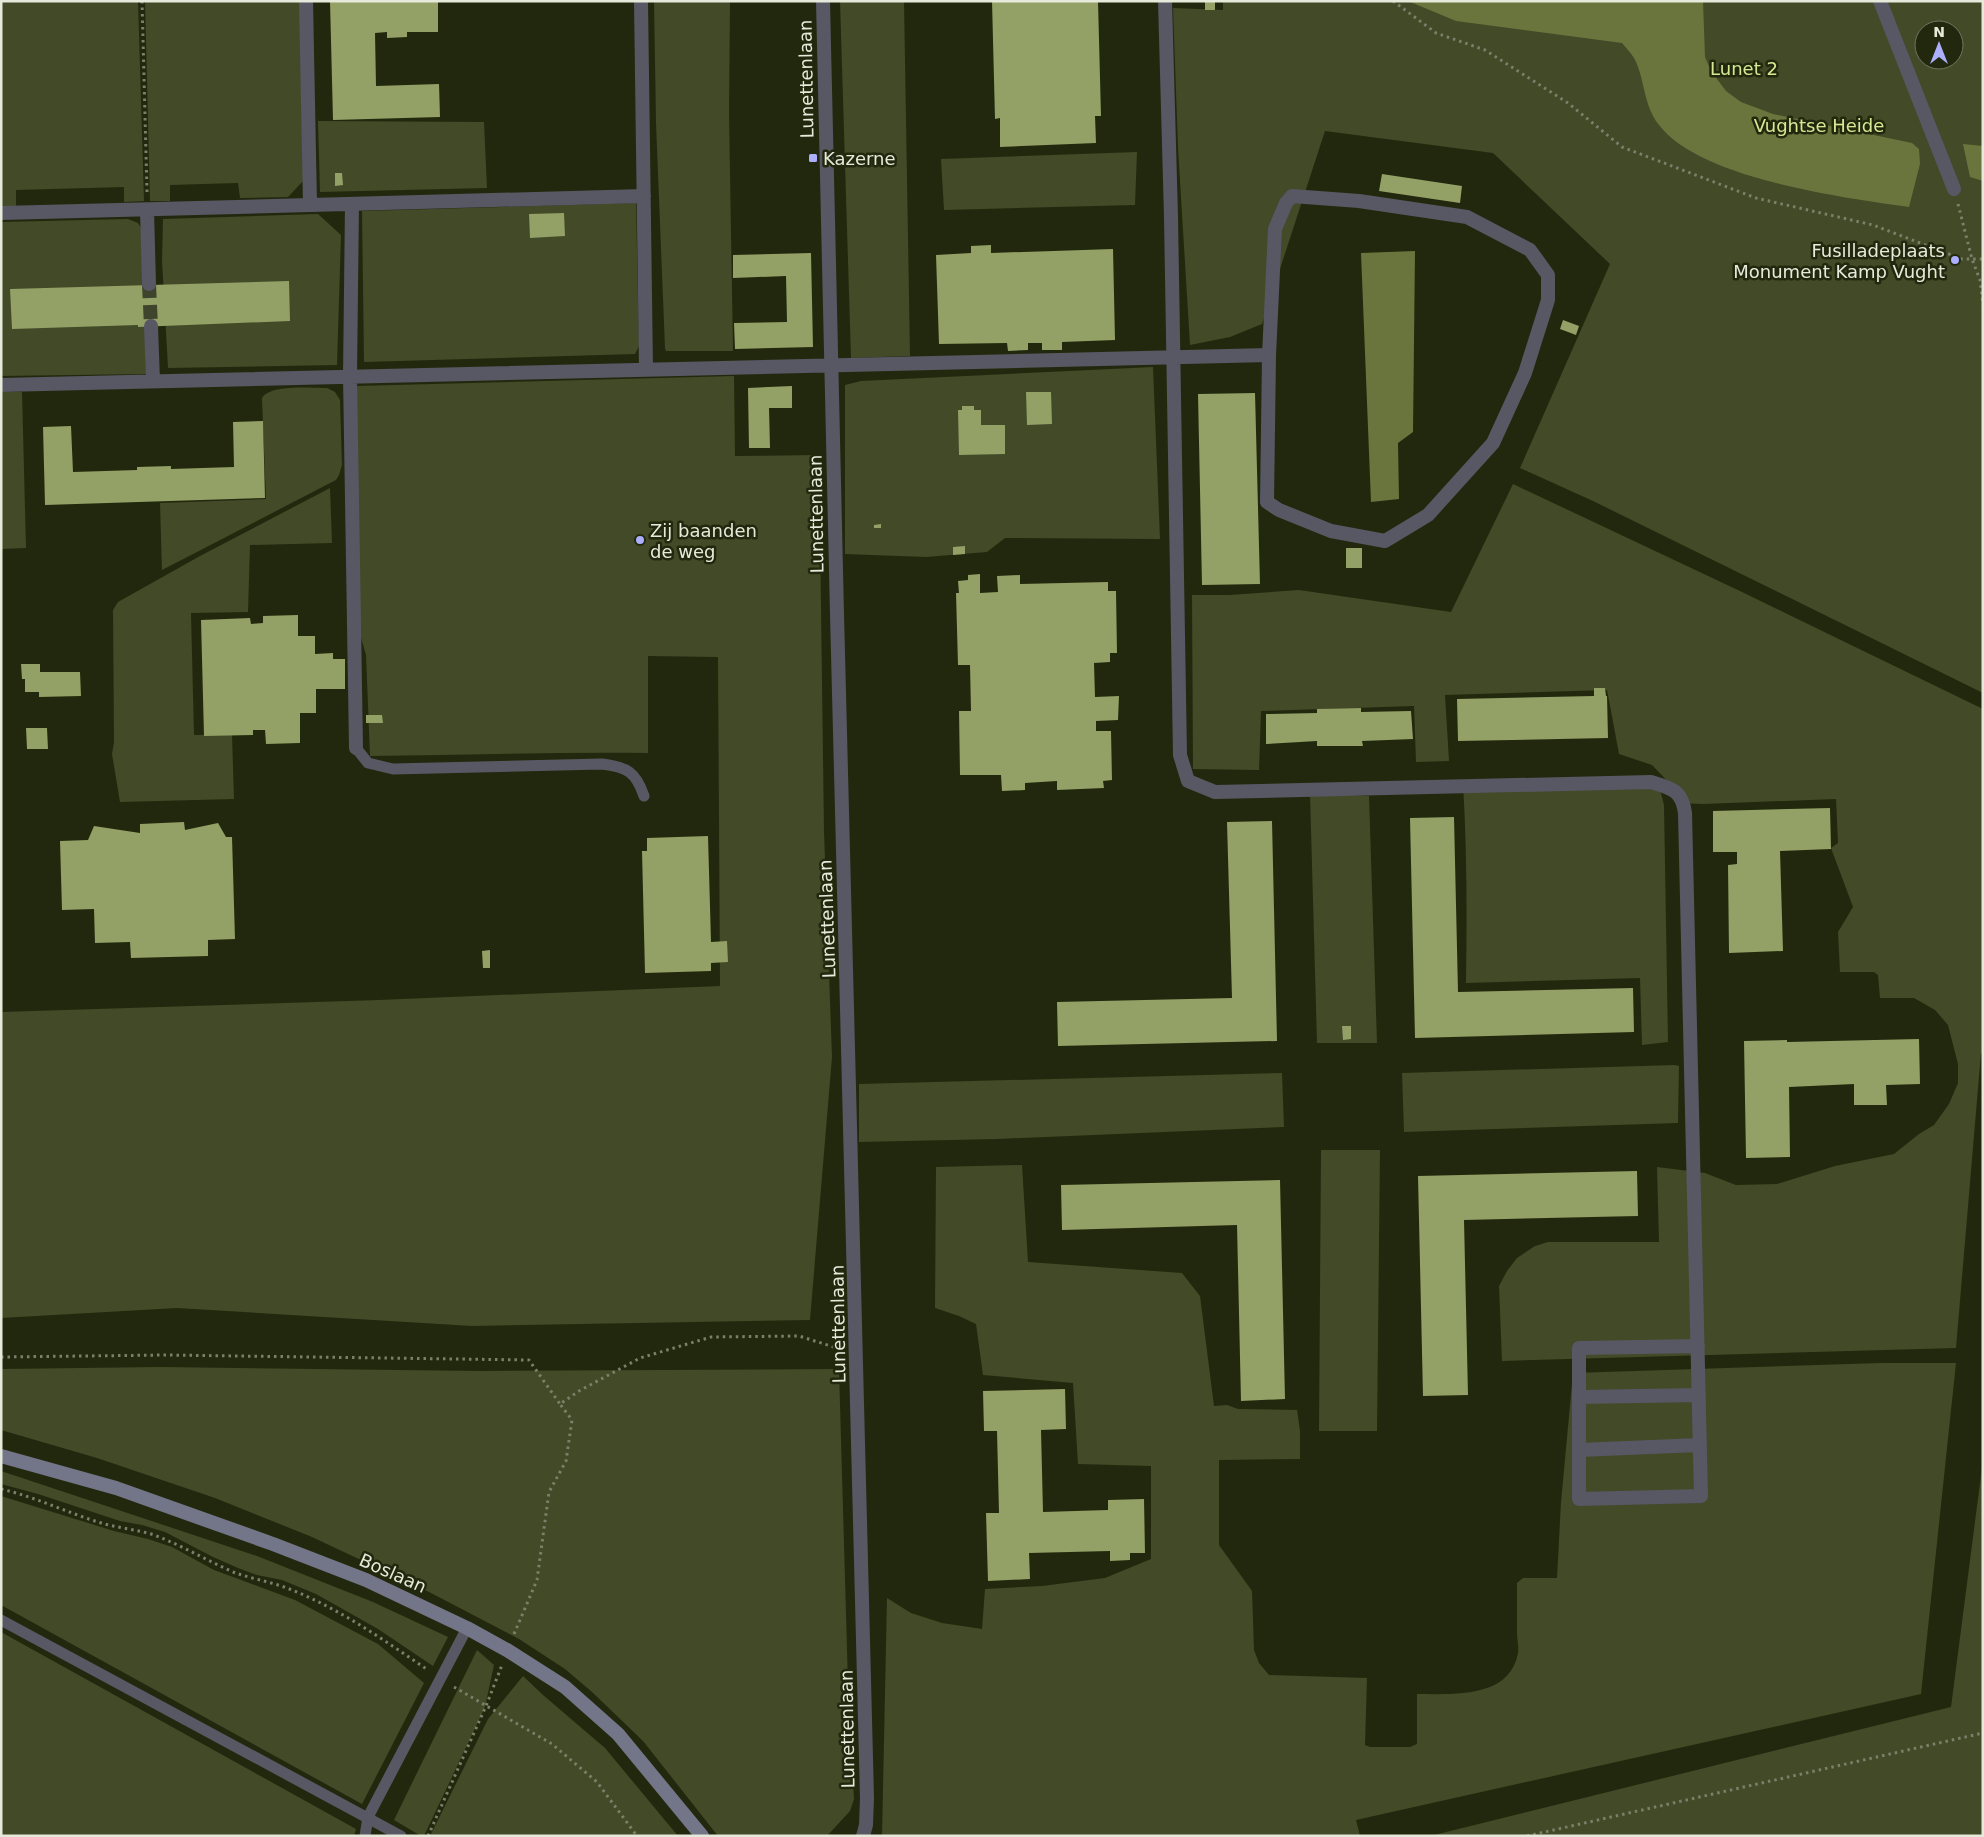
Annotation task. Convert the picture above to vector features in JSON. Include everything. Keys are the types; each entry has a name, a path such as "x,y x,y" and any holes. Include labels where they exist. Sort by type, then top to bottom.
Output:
{"main road":[{"name":"Boslaan","path":"1,1456 116,1488 273,1544 366,1580 467,1628 507,1650 565,1687 618,1734 702,1836"}],"street":[{"path":"306,1 310,205"},
{"path":"641,1 646,369"},
{"name":"Lunettenlaan","path":"823,1 836,604 868,1798 866,1825 863,1836"},
{"path":"1165,1 1174,357 1180,755 1188,781 1215,792 1651,782 1670,787 1683,800 1685,812 1698,1346 1699,1445 1701,1496 1580,1499 1579,1348 1698,1346"},
{"path":"1880,1 1954,189"},
{"path":"1,213 644,196"},
{"path":"1292,196 1359,201 1467,217 1530,250 1548,275 1548,300 1525,373 1493,442 1428,515 1385,541 1331,531 1279,510 1267,502 1269,355 1275,229 1286,202 1292,196"},
{"path":"352,204 350,376 356,748"},
{"path":"147,210 149,284"},
{"path":"151,326 153,381"},
{"path":"1,385 1269,355"},
{"path":"1579,1397 1699,1395"},
{"path":"1579,1450 1699,1445"}],"lane":[{"path":"356,748 368,764 393,769 602,764 618,766 638,779 644,796"},
{"path":"1,1620 401,1836"},
{"path":"366,1836 368,1817 467,1628"}],"path":[{"path":"142,1 147,210"},
{"path":"1393,1 1436,33 1485,50 1493,55 1568,103 1622,147 1756,198 1873,225 1962,259 1983,259"},
{"path":"1954,189 1972,259 1980,280 1983,305"},
{"path":"560,1404 579,1391 640,1358 711,1337 799,1336 857,1354"},
{"path":"1,1357 166,1355 529,1360 572,1420 566,1461 549,1492 537,1580 507,1650 486,1706 428,1836"},
{"path":"1,1489 22,1494 107,1525 151,1534 234,1572 283,1587 316,1601 354,1621 440,1679 552,1744 597,1782 638,1836"},
{"path":"1527,1836 1983,1733"}],"green space":[{"path":"1,1 138,1 144,201 124,202 124,187 16,190 16,206 1,206"},
{"path":"145,1 300,1 304,180 288,197 240,198 238,183 170,185 170,201 150,201"},
{"path":"654,1 730,1 729,113 733,351 666,351 665,348 656,123"},
{"path":"840,1 904,1 910,356 851,358"},
{"path":"1223,1 1983,1 1983,693 1593,501 1520,468 1610,264 1493,153 1325,131 1262,324 1230,337 1190,345 1178,148 1173,8 1223,10"},
{"path":"318,121 484,122 487,188 320,192"},
{"path":"1137,152 1135,205 944,210 941,159"},
{"path":"636,203 639,346 635,354 364,362 362,211"},
{"path":"318,214 341,235 337,365 168,368 162,260 163,219"},
{"path":"128,219 138,223 143,231 146,374 1,376 1,222"},
{"path":"1153,367 1160,539 1005,538 987,552 926,557 845,554 845,385 861,381"},
{"path":"734,376 735,456 819,455 824,832 832,1057 810,1320 472,1326 177,1308 1,1318 1,1012 379,1000 720,986 718,657 648,656 648,753 370,756 366,655 358,627 356,386"},
{"path":"302,387 327,388 335,392 340,400 342,465 336,480 162,570 160,503 266,499 262,398 266,394 282,389"},
{"path":"1,392 22,392 26,548 1,549"},
{"path":"1513,484 1740,591 1983,709 1983,1053 1981,1053 1956,1348 1502,1361 1499,1286 1517,1258 1535,1246 1548,1242 1659,1242 1657,1167 1705,1173 1736,1185 1777,1184 1835,1166 1894,1154 1919,1134 1934,1125 1949,1104 1958,1083 1958,1064 1948,1025 1935,1010 1914,998 1880,998 1878,975 1874,972 1840,972 1838,932 1853,907 1831,848 1838,843 1836,799 1703,804 1680,803 1677,791 1652,765 1619,754 1607,690 1445,695 1449,761 1416,762 1414,706 1261,711 1259,770 1193,769 1192,595 1230,595 1299,590 1451,612"},
{"path":"330,488 332,543 250,545 248,612 191,613 194,735 232,735 234,799 120,802 112,754 114,742 113,610 118,602 200,556"},
{"path":"1463,784 1652,786 1661,793 1664,805 1668,1042 1642,1045 1640,978 1466,983 1466,883"},
{"path":"1310,794 1369,796 1377,1043 1317,1043"},
{"path":"1679,1066 1678,1123 1404,1132 1402,1073"},
{"path":"1282,1073 1284,1127 997,1139 859,1142 859,1084"},
{"path":"1321,1150 1380,1150 1377,1431 1319,1431"},
{"path":"1022,1165 1028,1262 1182,1273 1200,1296 1214,1406 1227,1405 1238,1409 1297,1410 1300,1431 1300,1459 1219,1460 1219,1545 1252,1591 1254,1650 1259,1663 1269,1675 1367,1678 1365,1745 1370,1747 1410,1747 1417,1744 1417,1694 1478,1691 1504,1679 1513,1668 1518,1653 1517,1583 1523,1578 1557,1578 1561,1502 1573,1373 1881,1363 1956,1363 1921,1694 1356,1820 1360,1836 882,1836 887,1598 911,1613 942,1623 982,1629 985,1589 1042,1586 1105,1578 1151,1559 1151,1466 1078,1464 1073,1383 983,1375 976,1324 935,1308 936,1167"},
{"path":"160,1367 481,1371 839,1369 849,1719 854,1799 850,1811 827,1836 718,1836 643,1741 565,1669 519,1639 431,1593 312,1537 215,1498 97,1458 1,1430 1,1369"},
{"path":"1983,1460 1983,1836 1430,1836 1951,1707"},
{"path":"1,1471 257,1556 373,1602 448,1637 433,1666 378,1629 316,1594 282,1580 257,1575 238,1568 165,1532 120,1521 1,1484"},
{"path":"1,1496 172,1547 214,1570 295,1600 378,1644 424,1683 362,1804 1,1605"},
{"path":"1,1632 356,1829 354,1836 1,1836"},
{"path":"477,1650 494,1665 485,1707 424,1836 421,1836 394,1820"},
{"path":"523,1676 605,1748 678,1836 430,1836 488,1719"}],"shaded area":[{"path":"1408,1 1703,1 1705,57 1711,71 1726,91 1741,102 1773,114 1912,143 1919,149 1920,164 1909,207 1849,198 1775,183 1706,159 1679,144 1659,125 1654,117 1647,100 1638,66 1633,56 1622,43 1456,21"},
{"path":"1963,144 1983,146 1983,181 1970,177"},
{"path":"1415,251 1413,432 1398,443 1399,499 1371,502 1361,253"}],"building":[{"path":"330,1 438,1 438,32 407,32 407,37 387,38 387,32 375,33 376,86 439,84 440,117 333,120"},
{"path":"992,1 1098,1 1101,116 1095,116 1096,143 1000,147 1000,118 995,119"},
{"path":"1205,1 1215,1 1215,10 1205,10"},
{"path":"335,173 342,173 343,185 335,186"},
{"path":"1382,174 1462,186 1460,203 1379,191"},
{"path":"564,213 565,236 530,238 529,214"},
{"path":"991,245 991,253 1113,249 1115,340 1062,342 1062,350 1042,350 1042,343 1028,343 1028,350 1008,351 1007,343 939,344 936,255 971,253 971,246"},
{"path":"811,253 813,347 735,349 734,323 787,322 786,276 733,278 733,255"},
{"path":"289,281 290,321 138,327 138,325 12,329 10,289"},
{"path":"1563,320 1579,326 1576,335 1560,329"},
{"path":"792,386 792,408 769,408 770,448 749,448 748,388"},
{"path":"1026,392 1051,392 1052,424 1027,425"},
{"path":"1255,393 1260,584 1202,585 1198,394"},
{"path":"962,406 974,406 974,410 981,410 981,425 1005,425 1005,454 959,455 958,410 962,410"},
{"path":"263,421 265,498 45,505 43,427 71,426 73,472 137,470 137,467 171,466 171,469 234,467 233,422"},
{"path":"881,524 881,528 874,528 874,525"},
{"path":"965,546 965,554 953,555 953,547"},
{"path":"1346,548 1362,548 1362,568 1346,568"},
{"path":"980,574 980,593 998,592 997,576 1020,575 1020,584 1108,582 1108,591 1116,591 1117,653 1110,653 1110,662 1094,663 1095,697 1119,696 1118,720 1096,721 1096,731 1111,731 1112,780 1103,781 1104,788 1057,790 1057,781 1025,783 1025,790 1002,791 1001,775 960,775 959,711 971,711 970,665 958,665 956,593 959,593 958,581 968,580 968,575"},
{"path":"298,615 298,636 315,636 315,654 333,653 333,659 345,659 345,689 316,689 316,713 300,713 300,743 266,744 265,730 253,730 253,735 204,736 201,620 250,618 251,624 263,623 263,616"},
{"path":"21,664 40,664 40,672 80,672 81,696 39,697 39,692 25,692 25,679 22,679"},
{"path":"1594,688 1605,688 1607,696 1608,738 1458,741 1457,699 1594,696"},
{"path":"1361,708 1361,712 1411,711 1413,739 1362,741 1363,746 1317,746 1317,741 1266,744 1266,714 1317,713 1317,709"},
{"path":"366,715 382,715 383,723 366,723"},
{"path":"26,728 47,728 48,749 27,749"},
{"path":"1830,808 1831,849 1780,851 1783,951 1729,953 1728,865 1737,864 1737,852 1713,852 1713,811"},
{"path":"1454,817 1458,992 1633,988 1634,1032 1415,1038 1410,818"},
{"path":"1272,821 1277,1041 1058,1046 1057,1002 1232,998 1227,822"},
{"path":"184,822 185,830 218,823 226,837 232,837 235,939 208,940 208,956 131,958 130,942 95,943 94,909 62,910 60,841 88,840 94,826 140,833 140,824"},
{"path":"708,836 711,942 727,941 728,962 711,963 711,971 645,973 642,851 647,851 647,838"},
{"path":"490,950 490,968 483,968 482,951"},
{"path":"1342,1026 1351,1026 1351,1039 1343,1040"},
{"path":"1919,1039 1920,1084 1886,1085 1887,1105 1854,1105 1854,1084 1789,1087 1790,1157 1746,1158 1744,1041"},
{"path":"1637,1171 1638,1216 1464,1220 1468,1395 1423,1396 1418,1176"},
{"path":"1280,1180 1285,1399 1241,1401 1237,1225 1062,1230 1061,1185"},
{"path":"1065,1389 1066,1429 1041,1430 1043,1512 1108,1510 1108,1500 1144,1499 1145,1553 1130,1553 1130,1560 1110,1561 1110,1551 1029,1553 1030,1579 988,1581 986,1513 999,1513 997,1431 984,1431 983,1391"}],"tunnel":[{"path":"149,284 151,326"}],"place":[{"name":"Kazerne","path":"813,158"},
{"name":"Fusilladeplaats Monument Kamp Vught","path":"1955,260"},
{"name":"Zij baanden de weg","path":"640,540"}],"park label":[{"name":"Lunet 2","path":"1744,68"},
{"name":"Vughtse Heide","path":"1819,125"}]}
